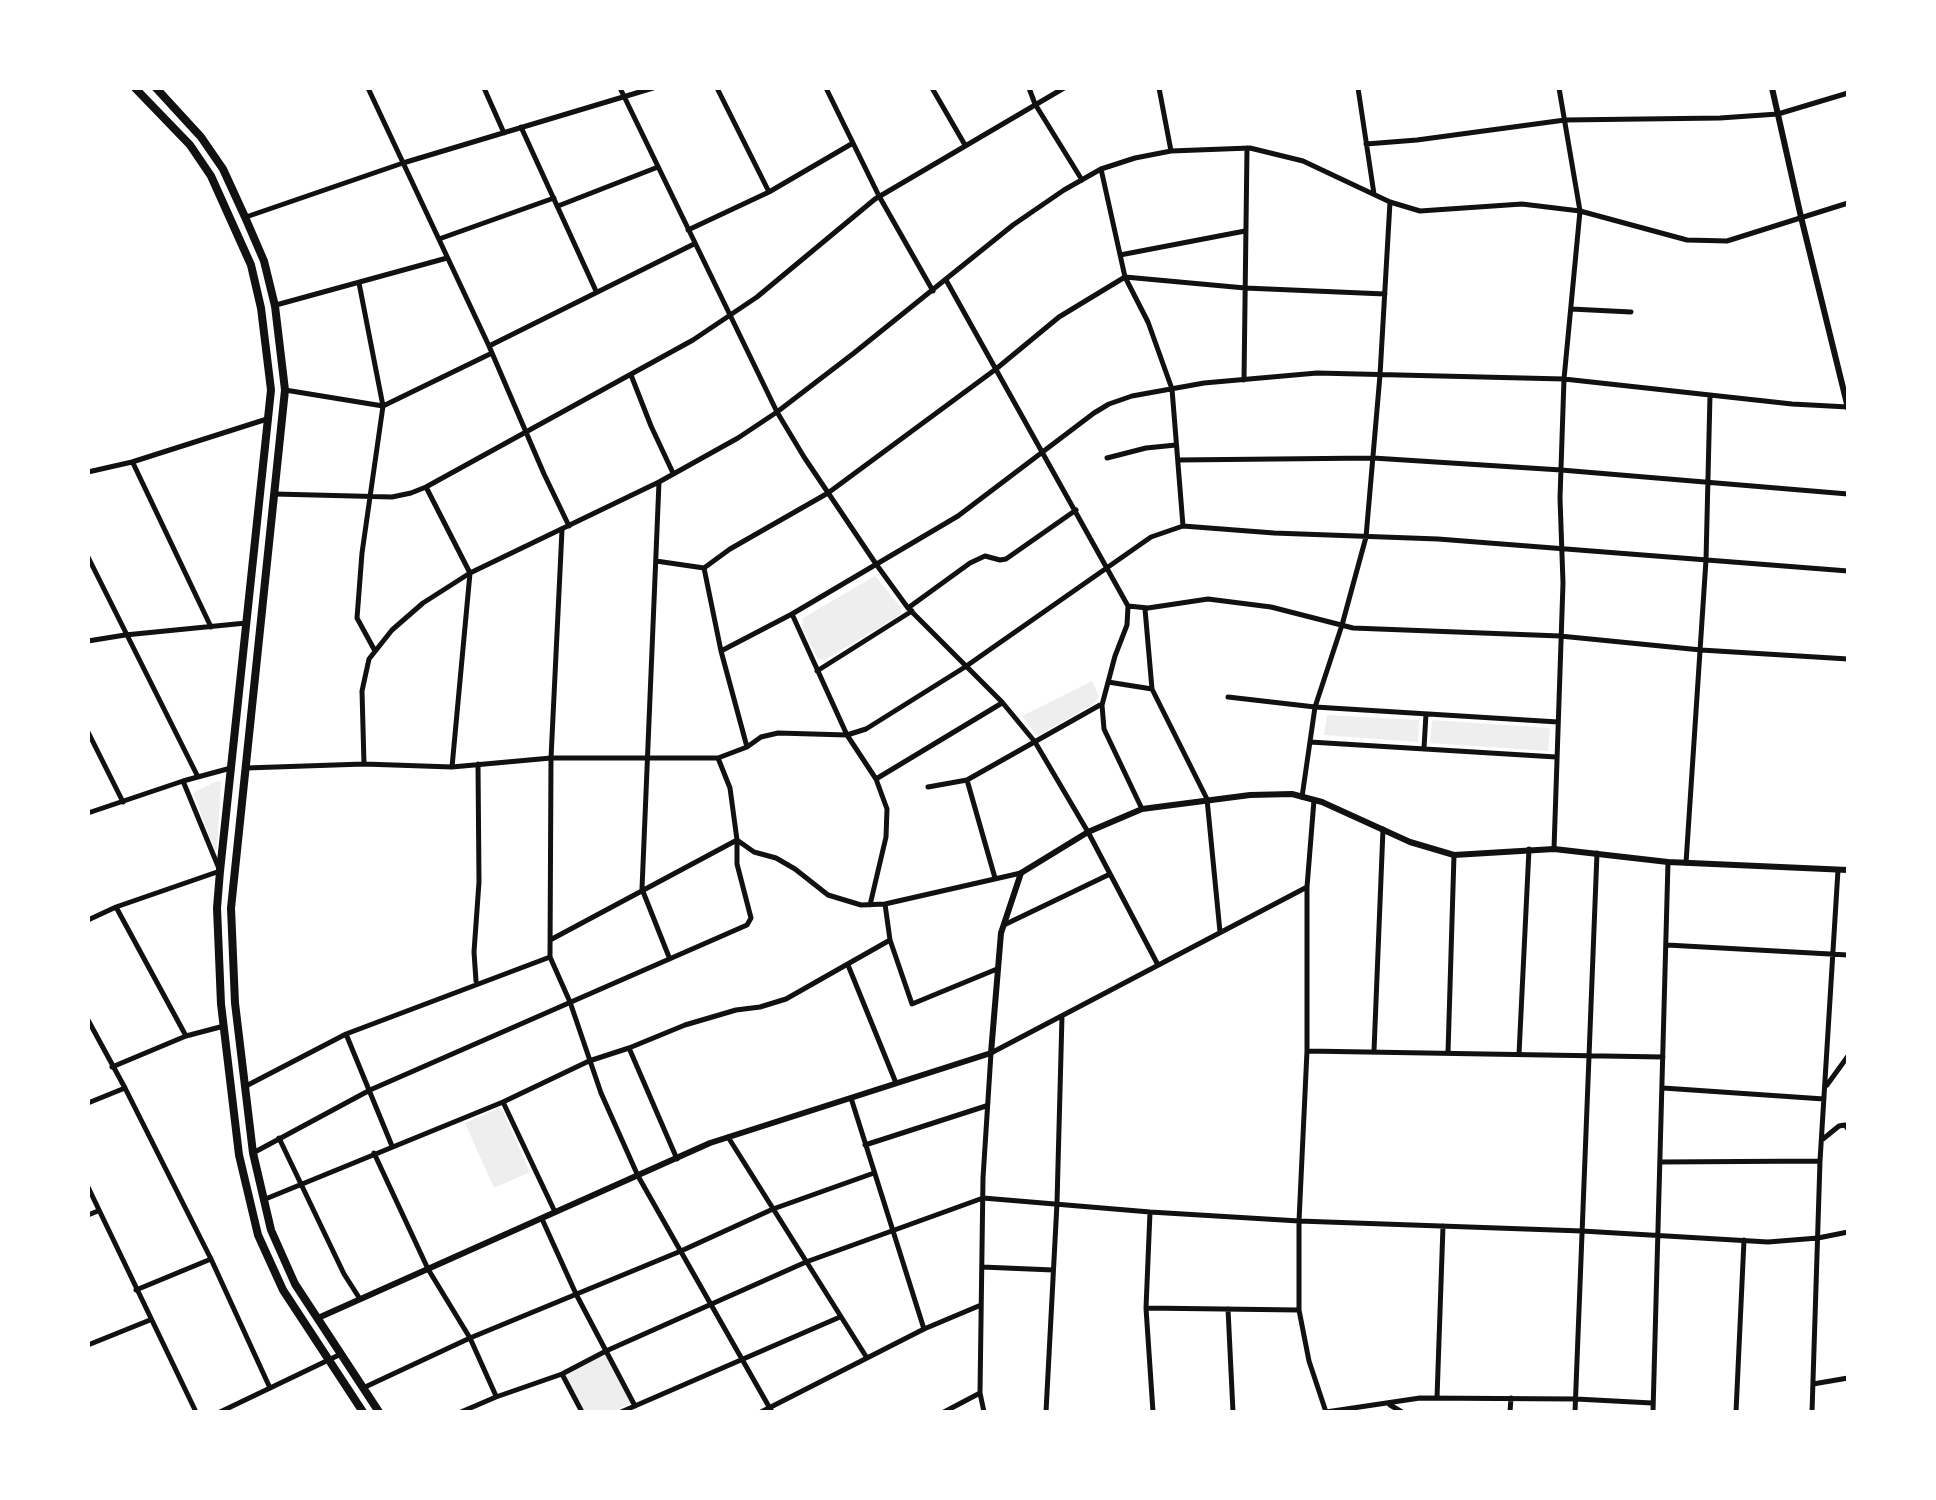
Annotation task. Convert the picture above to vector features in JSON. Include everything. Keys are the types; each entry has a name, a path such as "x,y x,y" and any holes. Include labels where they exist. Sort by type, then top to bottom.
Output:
{"main road":[{"path":"135,88 190,145 211,176 251,265 261,308 270,390 269,419 220,871 221,1004 239,1155 258,1235 283,1290 363,1412"},
{"path":"159,88 201,137 246,217 264,261 275,306 285,390 231,908 235,1004 252,1153 271,1230 295,1284 380,1412"},
{"path":"233,223 246,217"},
{"path":"231,768 246,768"}],"street":[{"path":"368,88 570,526"},
{"path":"484,88 504,133"},
{"path":"620,88 777,412 910,610 1002,702 1035,742 1088,832 1158,966"},
{"path":"246,217 403,164 653,88"},
{"path":"716,88 769,192"},
{"path":"826,88 879,196 933,291"},
{"path":"932,88 965,145"},
{"path":"1029,88 1034,104 1082,180"},
{"path":"275,494 392,497 426,487 693,340 756,296 879,196 1064,88"},
{"path":"1159,88 1171,151"},
{"path":"1358,88 1374,194"},
{"path":"1554,849 1563,583 1564,379 1580,211 1559,88"},
{"path":"721,651 958,516 1094,412 1132,396 1204,383 1318,373 1564,379 1848,407 1772,88"},
{"path":"1366,144 1565,120 1778,114 1848,94"},
{"path":"521,127 596,291"},
{"path":"688,230 769,192 853,143"},
{"path":"1244,380 1247,148"},
{"path":"364,764 362,691 368,658 423,603 470,574 659,482 738,438 777,412 1013,226 1101,169 1171,151 1247,148 1303,161 1390,202 1420,211 1522,204 1580,211 1688,240 1727,241 1848,202"},
{"path":"558,206 658,167"},
{"path":"1101,169 1125,277 1148,322 1172,389 1183,526"},
{"path":"438,240 554,198"},
{"path":"1302,797 1315,707 1366,536 1390,202"},
{"path":"1120,255 1246,230"},
{"path":"285,390 383,406 596,291 694,244"},
{"path":"275,306 447,258"},
{"path":"656,561 704,568 730,548 828,493 1059,318 1125,277 1245,288 1384,294"},
{"path":"946,280 1128,606 1102,704 1104,729 1142,808"},
{"path":"359,282 383,406 357,618 375,651"},
{"path":"1571,309 1631,312"},
{"path":"631,375 674,473"},
{"path":"1686,862 1706,560 1710,395"},
{"path":"88,472 269,419"},
{"path":"1107,458 1176,445"},
{"path":"1178,460 1373,458 1848,494"},
{"path":"132,462 211,627"},
{"path":"659,482 642,889 670,957"},
{"path":"426,487 470,574 452,766"},
{"path":"817,671 910,610 970,563 985,556 1006,559 1076,510"},
{"path":"246,768 452,766 551,758 718,758 778,733 848,735 866,729 965,667 1150,537 1183,526 1438,539 1848,571"},
{"path":"562,530 551,758 550,956 638,1176 771,1411"},
{"path":"88,556 198,777"},
{"path":"704,568 746,747"},
{"path":"1128,606 1144,608 1208,599 1271,607 1353,628 1560,636 1848,659"},
{"path":"1144,608 1152,689 1207,799 1220,932"},
{"path":"792,614 848,735 876,779 887,809 886,837 870,905"},
{"path":"88,641 246,623"},
{"path":"1108,682 1152,689"},
{"path":"1228,697 1315,707 1558,722"},
{"path":"876,779 1002,702"},
{"path":"928,787 967,780 1102,704"},
{"path":"1424,748 1426,714"},
{"path":"88,732 123,802"},
{"path":"1310,742 1557,757"},
{"path":"252,1153 370,1090 747,924 751,918 738,864 730,788 718,758"},
{"path":"476,983 478,764"},
{"path":"88,813 231,768"},
{"path":"967,780 995,878"},
{"path":"88,920 220,871 182,781"},
{"path":"737,840 754,852 776,858 828,896 860,905 885,904 1021,873 1088,832 1142,808 1250,795 1292,794 1314,800 1410,842 1454,854 1554,849 1668,862 1848,870"},
{"path":"1314,800 1306,887 1299,1310 1309,1361 1326,1412 1420,1398 1653,1403"},
{"path":"1374,1052 1383,829"},
{"path":"550,940 737,840"},
{"path":"1519,1054 1529,849"},
{"path":"1575,1412 1597,853"},
{"path":"1448,1053 1454,854"},
{"path":"1653,1412 1668,862"},
{"path":"1812,1412 1820,1161 1838,870"},
{"path":"984,1412 980,1393 987,1106 1003,926 1021,873"},
{"path":"1003,926 1108,874"},
{"path":"318,1318 728,1136 991,1053 1306,887"},
{"path":"885,904 890,940 912,1004 998,968"},
{"path":"116,908 186,1036"},
{"path":"263,1200 503,1102 589,1061 685,1025 786,999 890,940"},
{"path":"1666,945 1848,955"},
{"path":"246,1086 346,1034 550,956"},
{"path":"848,965 896,1084"},
{"path":"1046,1412 1062,1016"},
{"path":"88,1020 211,1258 270,1388"},
{"path":"112,1067 186,1036 224,1026"},
{"path":"346,1034 392,1146"},
{"path":"629,1048 678,1158"},
{"path":"1306,1051 1663,1057"},
{"path":"1825,1088 1848,1056"},
{"path":"88,1103 126,1088"},
{"path":"1662,1088 1824,1099"},
{"path":"850,1098 924,1329"},
{"path":"503,1102 555,1213"},
{"path":"865,1145 987,1106"},
{"path":"1822,1141 1839,1126 1848,1129"},
{"path":"728,1136 868,1358"},
{"path":"279,1138 360,1300"},
{"path":"374,1154 428,1269 470,1338 496,1396"},
{"path":"1660,1162 1820,1161"},
{"path":"363,1388 470,1338 773,1209 874,1173"},
{"path":"88,1187 196,1412"},
{"path":"462,1412 562,1374 806,1262 983,1198 1299,1221 1768,1242 1848,1232"},
{"path":"88,1215 98,1211"},
{"path":"1150,1212 1146,1308 1152,1412"},
{"path":"542,1219 635,1406"},
{"path":"1436,1398 1443,1226"},
{"path":"1736,1412 1744,1240"},
{"path":"136,1290 211,1258"},
{"path":"982,1268 1054,1270"},
{"path":"761,1412 771,1411 924,1329 981,1305"},
{"path":"1146,1308 1299,1310"},
{"path":"1228,1309 1233,1412"},
{"path":"621,1412 840,1317"},
{"path":"88,1345 150,1320"},
{"path":"220,1412 340,1354"},
{"path":"562,1374 582,1412"},
{"path":"1813,1384 1848,1378"},
{"path":"944,1412 980,1393"},
{"path":"1510,1412 1511,1398"},
{"path":"1388,1404 1390,1412"},
{"path":"1388,1404 1402,1412"}],"shaded area":[{"path":"875,576 901,608 901,614 825,660 818,659 802,628 803,618"},
{"path":"1092,681 1099,696 1095,703 1037,736 1022,716"},
{"path":"1327,715 1419,720 1418,742 1324,735"},
{"path":"1432,720 1550,728 1548,751 1430,743"},
{"path":"221,782 215,851 193,793"},
{"path":"501,1107 530,1172 494,1188 465,1123"},
{"path":"606,1354 632,1403 611,1412 585,1412 565,1375"}]}
